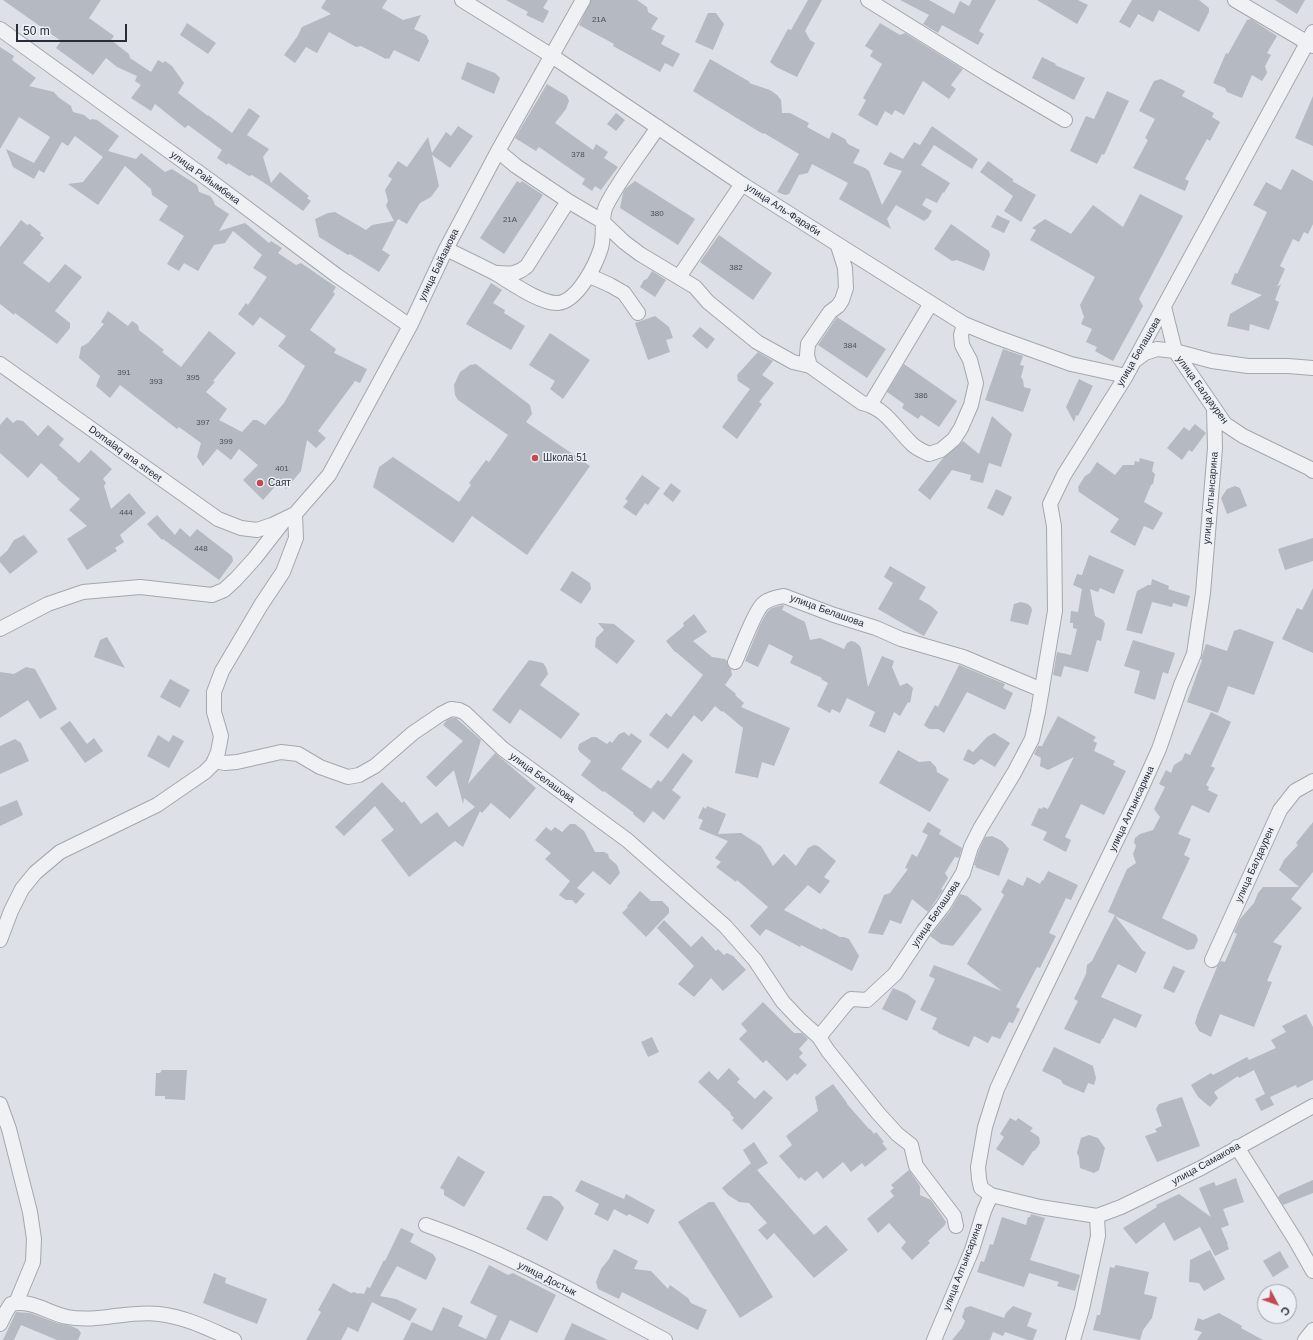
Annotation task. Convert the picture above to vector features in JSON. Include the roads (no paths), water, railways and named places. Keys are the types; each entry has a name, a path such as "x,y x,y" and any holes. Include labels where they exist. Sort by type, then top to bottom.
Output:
{"street":[{"name":"улица Аль-Фараби","path":"462,0 552,56 742,184 838,246 964,324 1071,364 1126,376"},
{"name":"улица Байзакова","path":"0,629 48,604 83,592 140,587 212,595 224,590 236,579 289,517 311,498 329,475 410,326 446,249 498,151 583,0"},
{"path":"868,0 990,76 1065,120"},
{"path":"1235,0 1311,40"},
{"name":"улица Райымбека","path":"0,29 212,182 336,275 410,326"},
{"name":"улица Белашова","path":"819,1037 851,999 867,1000 894,974 943,906 963,873 971,847 980,829 1014,773 1032,739 1055,611 1054,526 1050,504 1064,475 1126,376 1311,40"},
{"path":"446,249 495,273 536,296 558,303 572,297 590,276 602,246 602,221 606,207 616,189 658,127"},
{"path":"498,151 516,166 568,201 602,221 624,242 640,254 695,287 708,302 757,342 793,362 810,366 862,403 870,404 886,416 913,445 929,454 935,453 948,446 964,423 971,405 976,383 970,360 962,345 961,335 964,324"},
{"path":"679,277 742,184"},
{"path":"495,273 512,274 521,271 527,266 568,201"},
{"path":"810,366 807,355 808,344 830,312 838,306 842,300 846,288 846,268 838,246"},
{"path":"590,276 624,293 638,313"},
{"path":"870,404 931,303"},
{"name":"улица Балдаурен","path":"1164,307 1175,351 1225,424 1243,436 1313,471"},
{"path":"1134,361 1145,353 1157,350 1175,351 1212,361 1248,366 1288,366 1313,368"},
{"name":"Domalaq ana street","path":"0,364 218,519 241,528 257,530"},
{"name":"улица Алтынсарина","path":"934,1340 972,1250 984,1211 986,1191 979,1179 978,1167 985,1127 997,1088 1137,798 1159,749 1181,685 1194,654 1203,593 1215,448 1214,409"},
{"name":"улица Байзакова","path":"257,530 289,517"},
{"path":"0,940 11,911 22,889 35,873 60,852 157,805 205,772 214,761 218,752 221,736 214,712 214,692 222,671 261,605 283,572 296,538 289,517"},
{"name":"улица Белашова","path":"735,662 755,616 763,603 777,597 784,596 834,615 876,628 901,640 963,657 1042,690"},
{"name":"улица Белашова","path":"214,761 225,763 237,762 281,752 298,754 320,767 334,773 348,777 359,775 375,766 413,734 441,714 451,709 459,710 465,713 503,749 627,840 725,926 755,960 783,1002 819,1037 828,1051 878,1113 897,1134 911,1145 916,1166 954,1216 956,1226"},
{"name":"улица Балдаурен","path":"1212,960 1280,810 1296,791 1313,781"},
{"path":"0,1104 9,1128 28,1205 34,1239 33,1262 16,1303"},
{"name":"улица Самакова","path":"986,1191 1040,1208 1097,1216 1121,1207 1201,1168 1313,1106"},
{"path":"1237,1147 1296,1240 1313,1271"},
{"path":"1073,1340 1082,1309 1098,1236 1097,1216"},
{"name":"улица Достык","path":"426,1225 452,1234 525,1267 665,1340"},
{"path":"0,1324 11,1304 24,1302 66,1317 91,1320 138,1314 158,1314 187,1319 234,1340"},
{"path":"1305,1340 1313,1330"}],"place":[{"name":"Школа 51","path":"535,458"},
{"name":"Саят","path":"260,483"}]}
